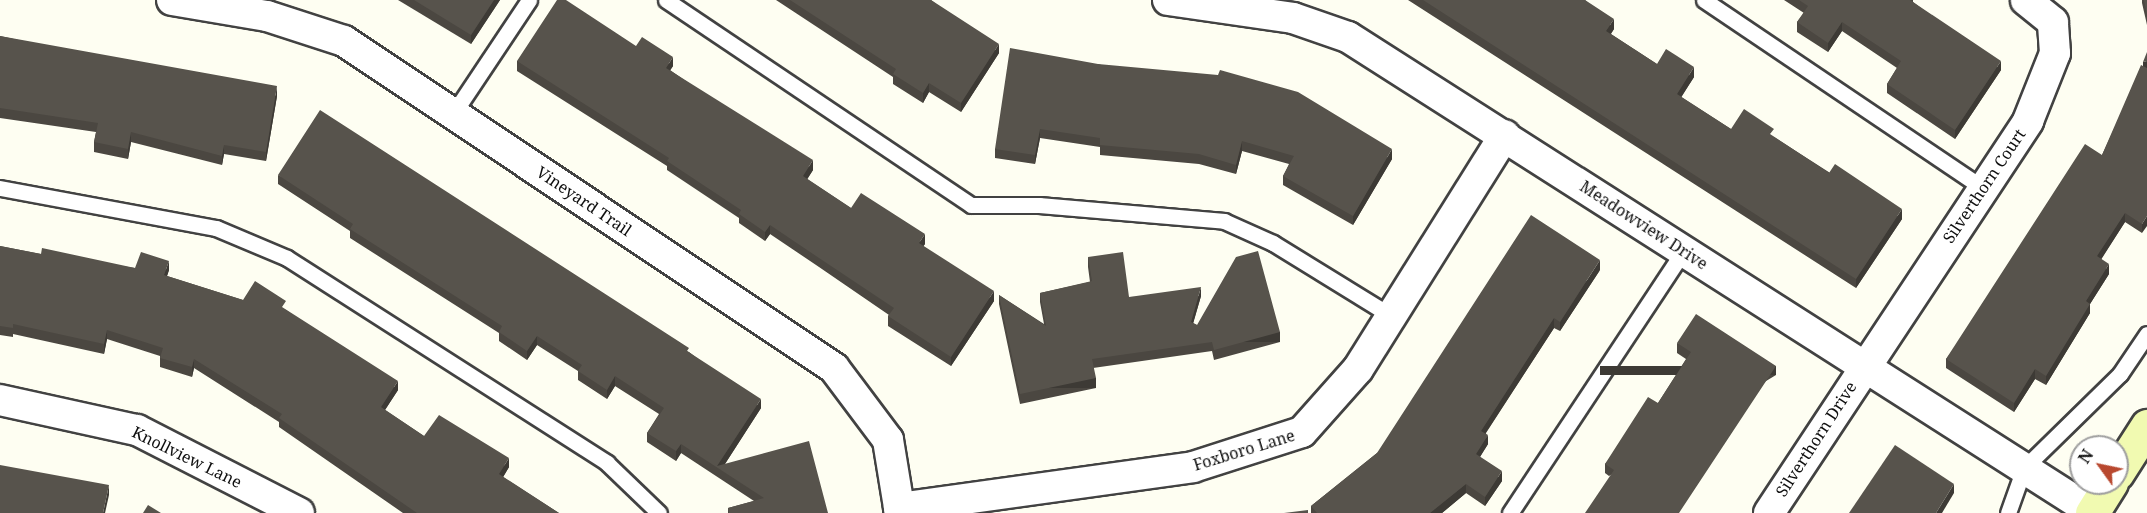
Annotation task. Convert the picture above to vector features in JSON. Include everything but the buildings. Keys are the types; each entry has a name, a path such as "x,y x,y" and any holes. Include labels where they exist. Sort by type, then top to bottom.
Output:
{"main road":[{"path":"2129,454 2147,426"},
{"path":"2093,513 2104,495"}],"street":[{"name":"Vineyard Trail","path":"172,0 267,16 344,41 834,368 888,440 900,511"},
{"name":"Meadowview Drive","path":"1168,0 1222,3 1293,18 1348,37 1505,135 2093,513"},
{"name":"Silverthorn Court","path":"1864,366 2028,121 2055,53 2053,22 2026,0"},
{"name":"Foxboro Lane","path":"900,511 1193,467 1302,432 1358,369 1505,135"},
{"name":"Silverthorn Drive","path":"1769,513 1864,366"},
{"name":"Knollview Lane","path":"0,400 137,430 299,513"}],"lane":[{"path":"453,114 529,0"},
{"path":"666,0 971,205 1039,205 1224,221 1273,243 1391,316"},
{"path":"1704,0 1983,188"},
{"path":"0,188 216,228 287,258 607,463 659,513"},
{"path":"1510,513 1684,250"},
{"path":"2008,513 2024,468 2120,375 2147,334"}]}
